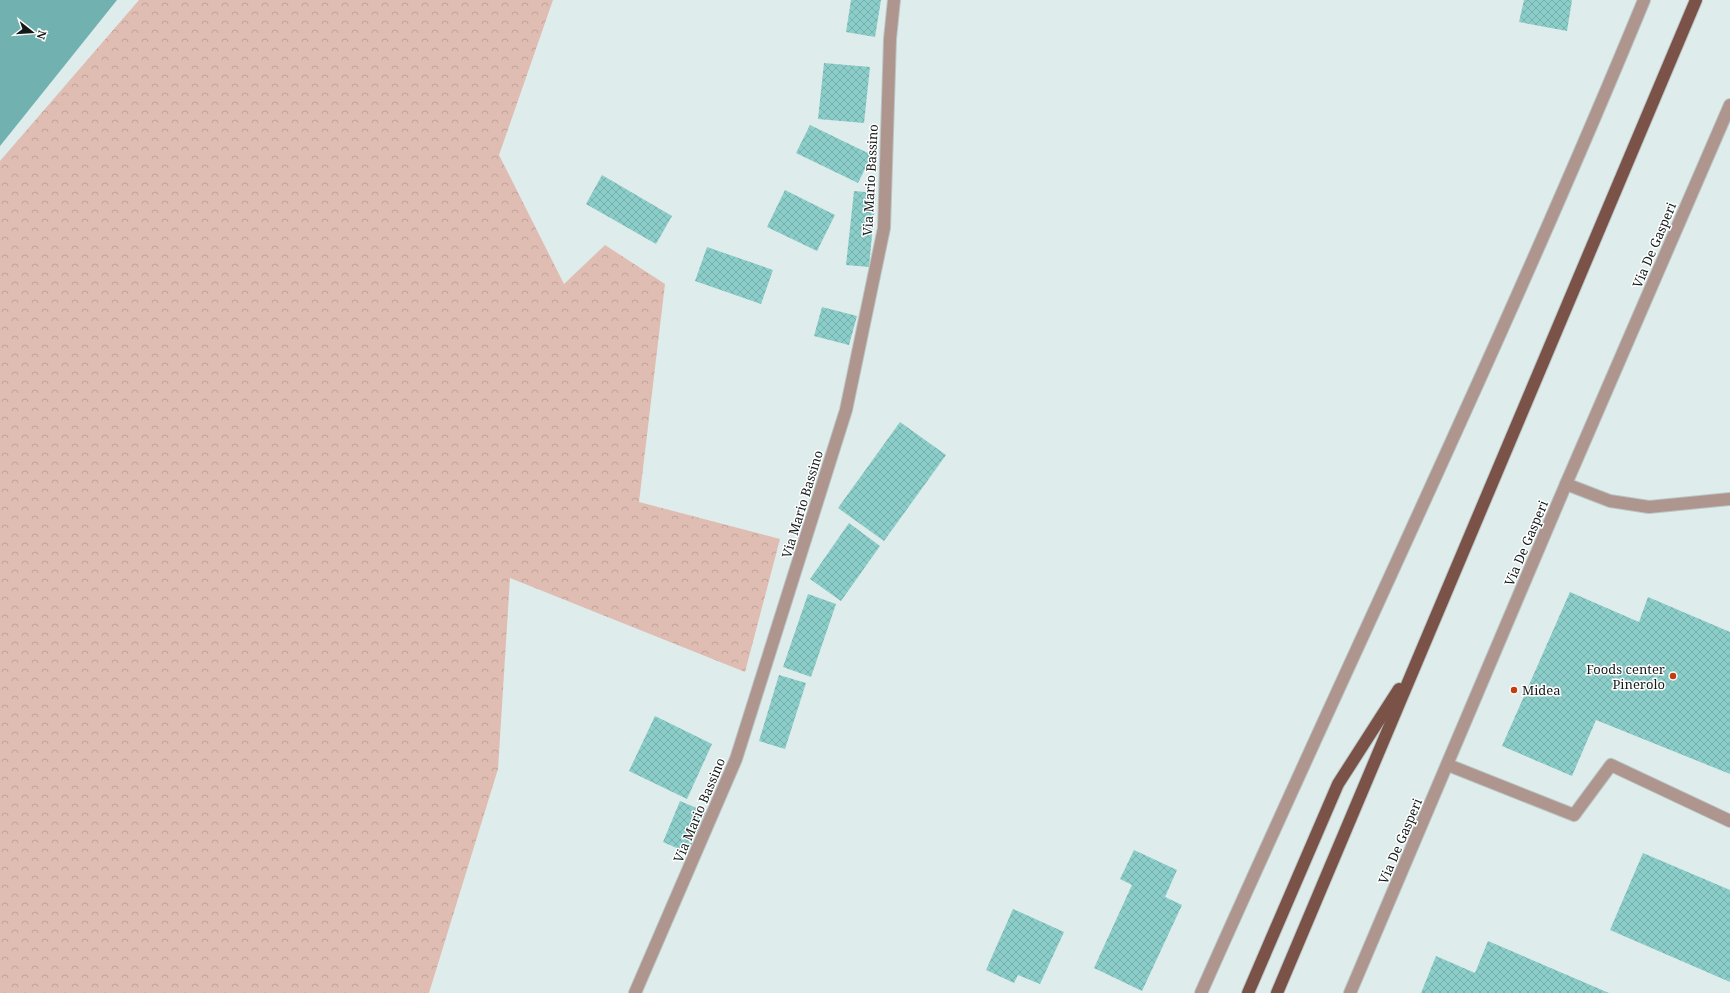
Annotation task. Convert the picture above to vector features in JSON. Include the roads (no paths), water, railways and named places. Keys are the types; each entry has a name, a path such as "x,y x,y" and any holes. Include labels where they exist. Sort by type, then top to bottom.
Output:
{"main road":[{"path":"1277,993 1696,0"},
{"path":"1248,993 1338,784 1418,659"}],"street":[{"name":"Via Mario Bassino","path":"635,993 736,759 846,410 884,228 890,39 894,0"},
{"path":"1200,993 1265,846 1405,544 1583,148 1644,0"},
{"name":"Via De Gasperi","path":"1350,993 1566,484 1730,105"},
{"path":"1566,484 1610,501 1649,507 1730,499"},
{"path":"1448,764 1574,815 1611,765 1730,821"}],"water":[{"path":"0,0 117,0 0,146"}],"place":[{"name":"Foods center Pinerolo","path":"1673,676"},
{"name":"Midea","path":"1514,690"}]}
